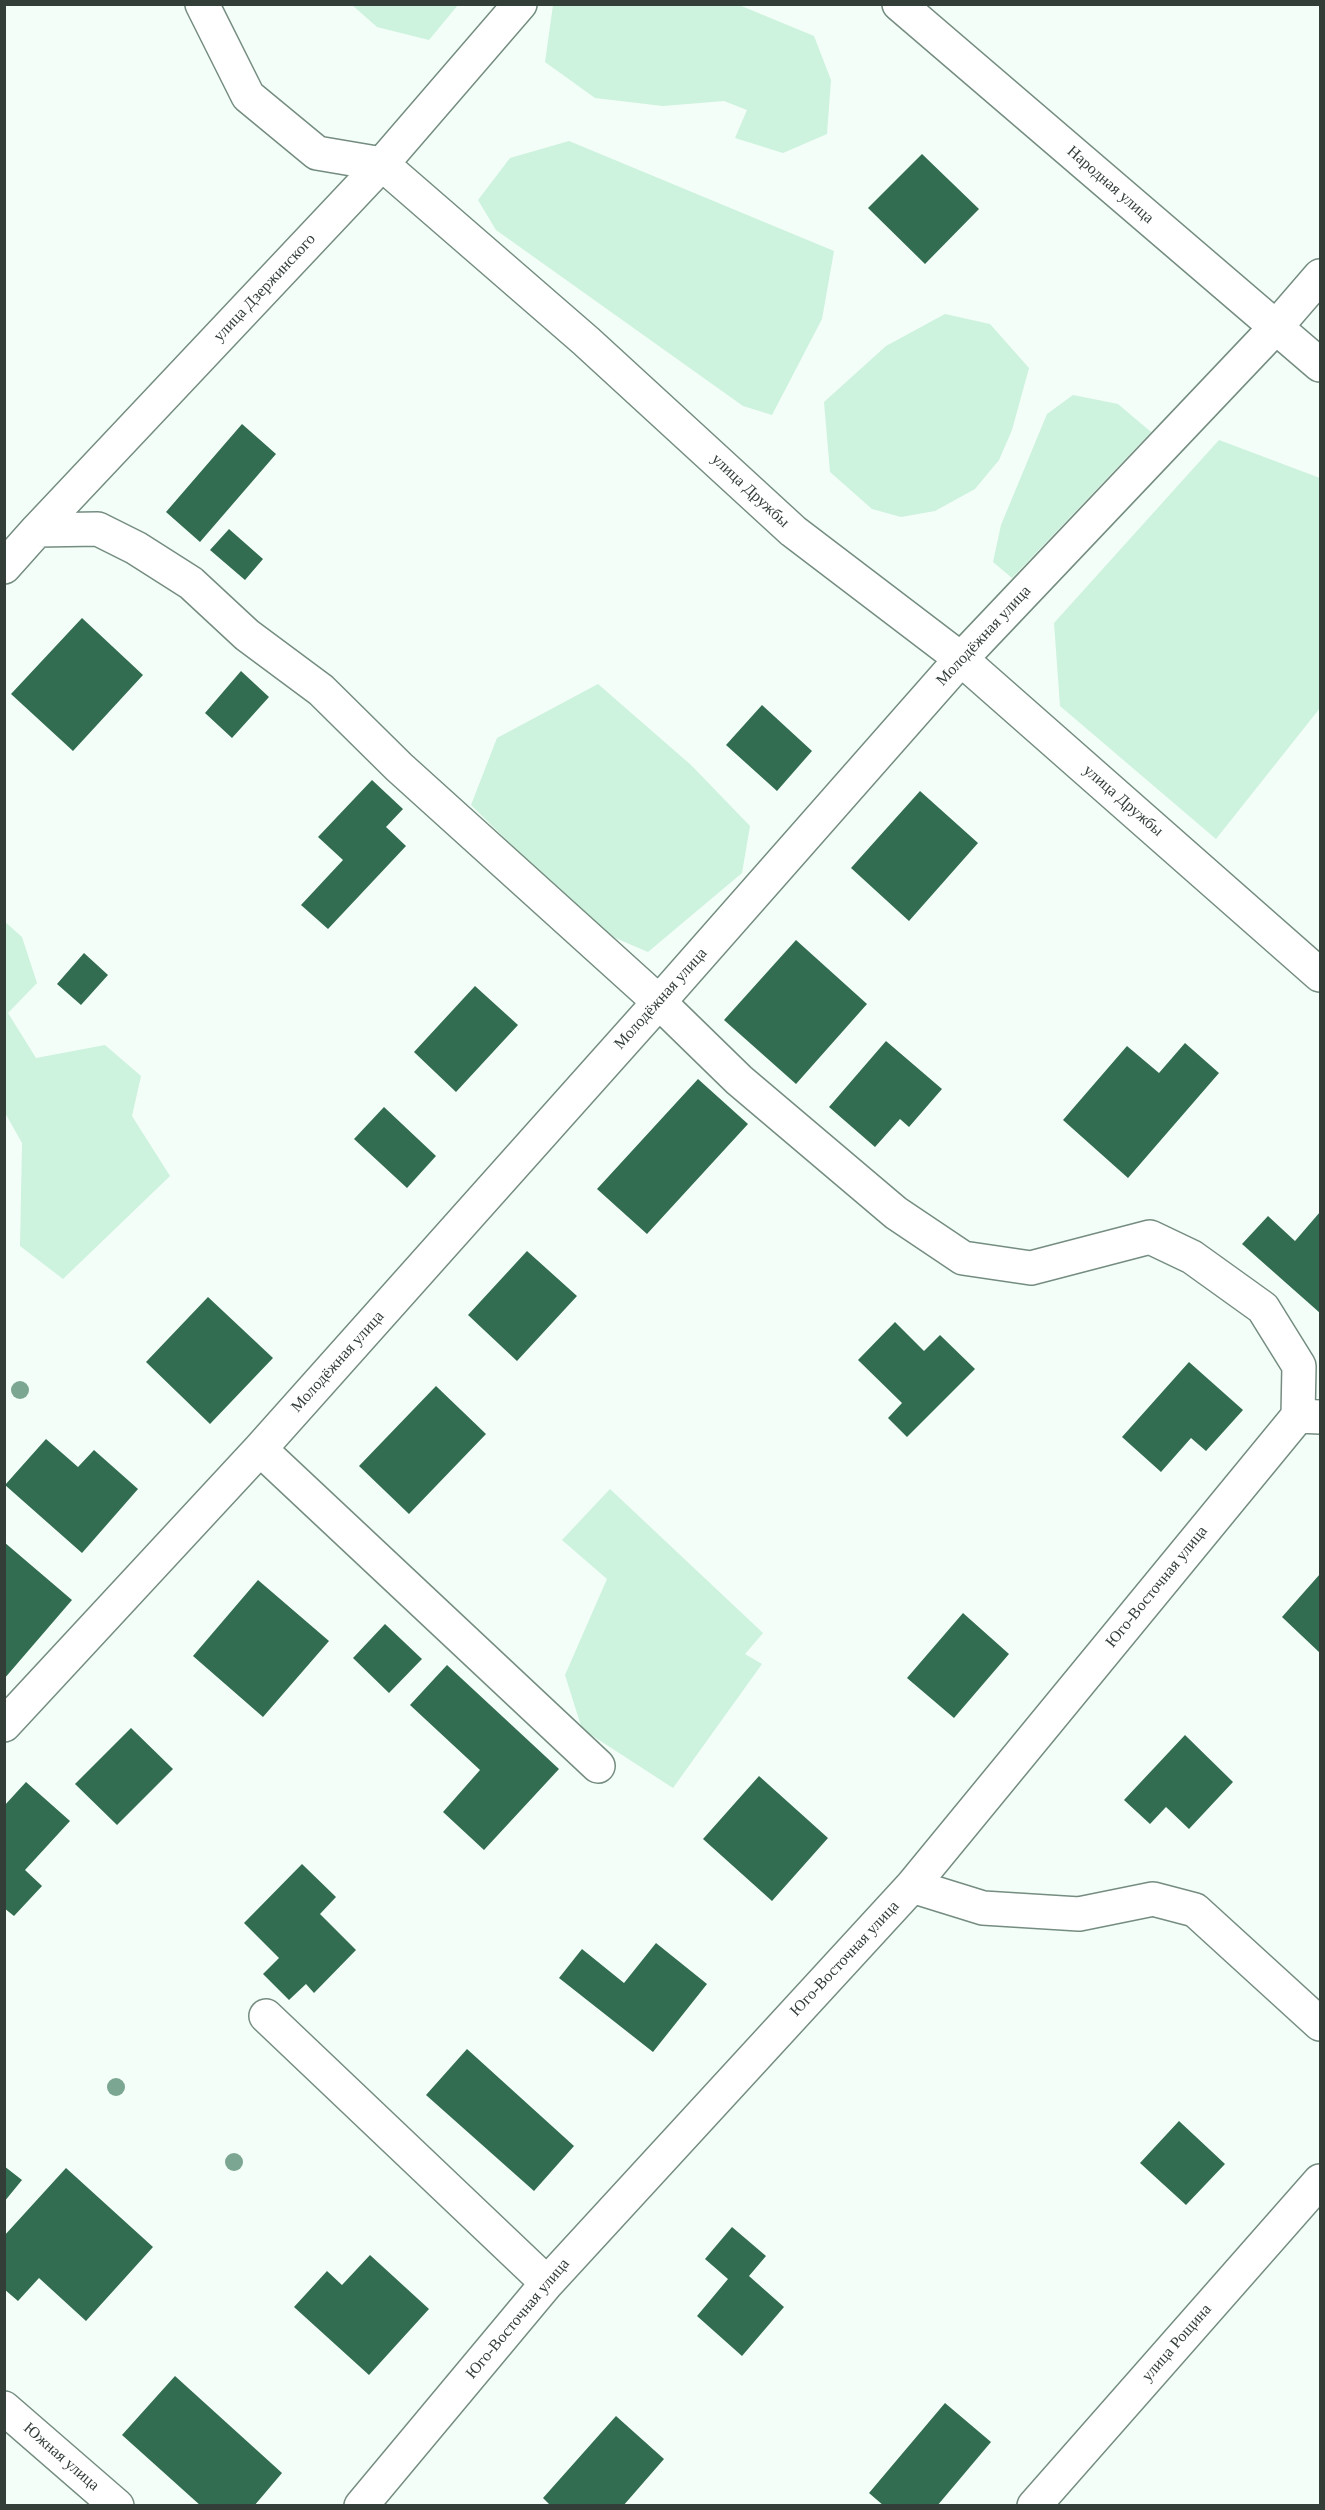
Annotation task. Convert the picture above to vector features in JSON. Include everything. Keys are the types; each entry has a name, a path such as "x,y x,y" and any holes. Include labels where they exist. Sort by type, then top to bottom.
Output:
{"street":[{"path":"202,4 248,96 317,153 382,164"},
{"name":"улица Дзержинского","path":"4,567 382,164 520,4"},
{"name":"Народная улица","path":"899,4 1320,365"},
{"name":"улица Дружбы","path":"382,164 586,341 793,531 961,659 1320,975"},
{"name":"Молодёжная улица","path":"4,1725 260,1449 961,659 1276,327 1320,276"},
{"path":"37,530 98,529 136,548 191,583 247,635 321,690 416,783 659,1002 739,1080 896,1213 963,1258 1031,1268 1150,1237 1192,1257 1263,1308 1299,1366 1309,1417"},
{"name":"Юго-Восточная улица","path":"361,2505 547,2283 912,1886 1309,1417"},
{"path":"260,1449 598,1766"},
{"path":"912,1886 983,1908 1079,1914 1153,1899 1195,1910 1320,2024"},
{"path":"266,2016 547,2283"},
{"name":"улица Рощина","path":"1034,2505 1320,2181"},
{"name":"Южная улица","path":"4,2408 117,2505"}],"green space":[{"path":"352,5 458,5 429,40 377,27"},
{"path":"553,5 739,5 814,36 831,80 827,134 783,153 735,138 747,110 724,101 663,106 595,98 545,62"},
{"path":"569,141 834,251 822,319 772,415 743,406 496,230 478,200 510,158"},
{"path":"945,314 990,324 1029,368 1012,430 999,460 975,489 935,511 901,517 872,509 830,472 824,402 886,346"},
{"path":"1073,395 1118,404 1151,432 1012,578 993,562 1001,525 1047,414"},
{"path":"1219,440 1320,478 1320,708 1216,839 1060,706 1054,623"},
{"path":"598,684 691,765 750,826 742,873 648,952 599,931 471,805 497,738"},
{"path":"4,921 22,937 37,983 8,1013 36,1058 105,1045 141,1076 132,1116 170,1176 63,1279 20,1246 22,1143 4,1111"},
{"path":"610,1489 763,1633 745,1654 762,1664 673,1788 582,1729 565,1675 607,1579 562,1540"}],"building":[{"path":"922,154 979,209 925,264 868,208"},
{"path":"242,424 276,454 200,542 166,512"},
{"path":"229,529 263,559 245,580 210,550"},
{"path":"82,618 143,675 73,751 11,694"},
{"path":"241,671 269,697 232,738 205,713"},
{"path":"762,705 812,751 777,791 726,745"},
{"path":"372,780 403,809 386,827 406,846 328,929 301,905 343,860 318,837"},
{"path":"920,791 978,843 909,921 851,868"},
{"path":"796,940 867,1004 796,1084 724,1020"},
{"path":"84,953 108,975 81,1005 57,984"},
{"path":"475,986 518,1025 456,1092 414,1052"},
{"path":"886,1041 942,1089 909,1127 900,1119 875,1147 829,1107"},
{"path":"1185,1043 1219,1073 1128,1178 1063,1120 1127,1046 1159,1073"},
{"path":"698,1079 748,1124 647,1234 597,1189"},
{"path":"384,1107 436,1156 407,1188 354,1139"},
{"path":"1320,1212 1320,1313 1242,1244 1268,1216 1295,1241"},
{"path":"527,1251 577,1296 517,1361 468,1315"},
{"path":"208,1297 273,1358 210,1424 146,1362"},
{"path":"895,1322 924,1351 940,1335 975,1369 907,1437 888,1418 902,1403 858,1360"},
{"path":"1189,1362 1243,1410 1206,1451 1191,1438 1161,1472 1122,1437"},
{"path":"436,1386 486,1434 409,1514 359,1466"},
{"path":"46,1439 78,1467 94,1450 138,1489 82,1553 5,1485"},
{"path":"4,1542 72,1600 4,1679"},
{"path":"1320,1574 1320,1653 1282,1617"},
{"path":"258,1580 329,1641 263,1717 193,1656"},
{"path":"963,1613 1009,1654 954,1718 907,1678"},
{"path":"385,1624 422,1659 389,1693 353,1658"},
{"path":"447,1665 559,1769 484,1850 443,1812 480,1770 410,1705"},
{"path":"131,1728 173,1769 117,1825 75,1784"},
{"path":"1185,1735 1233,1782 1189,1829 1166,1807 1150,1824 1124,1800"},
{"path":"759,1776 828,1838 772,1901 703,1839"},
{"path":"26,1782 70,1821 25,1870 42,1886 14,1916 4,1908 4,1806"},
{"path":"302,1864 336,1897 320,1914 356,1950 314,1993 306,1984 289,2000 263,1974 279,1958 244,1923"},
{"path":"656,1943 707,1984 653,2052 559,1978 582,1949 624,1983"},
{"path":"467,2049 574,2146 534,2191 426,2095"},
{"path":"1179,2121 1225,2164 1186,2205 1140,2163"},
{"path":"4,2166 22,2180 4,2202"},
{"path":"66,2168 153,2247 86,2321 39,2278 18,2301 4,2289 4,2236"},
{"path":"732,2227 766,2256 749,2276 784,2307 742,2356 697,2316 728,2279 705,2259"},
{"path":"370,2255 429,2309 369,2375 294,2307 327,2271 342,2285"},
{"path":"175,2376 282,2473 254,2506 201,2506 122,2435"},
{"path":"945,2403 991,2442 937,2506 884,2506 869,2493"},
{"path":"616,2416 664,2459 623,2506 551,2506 543,2498"}]}
